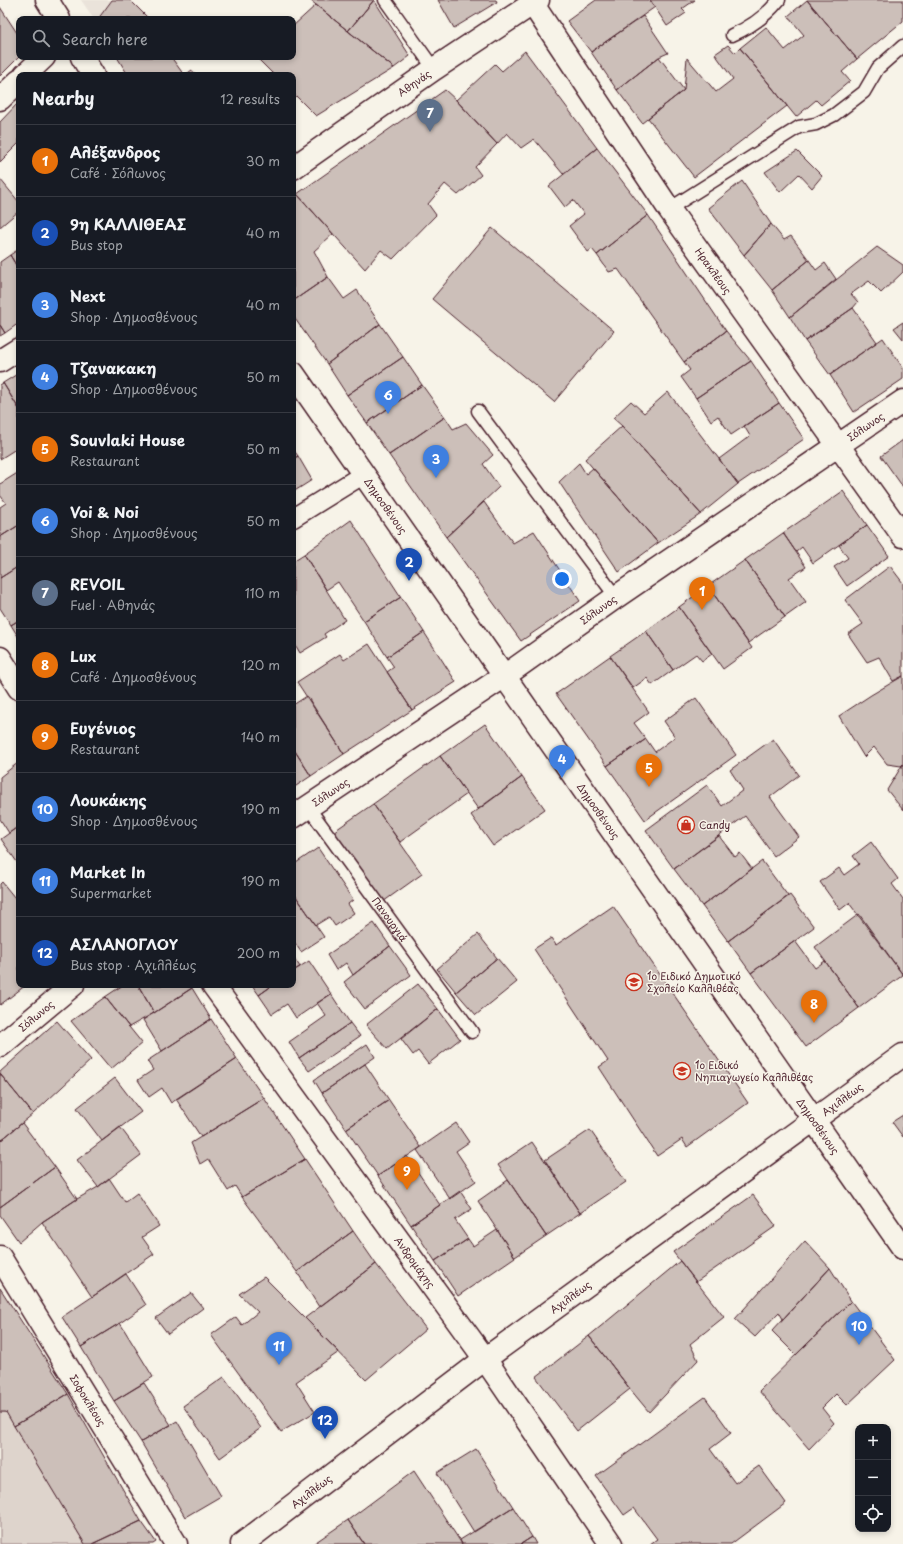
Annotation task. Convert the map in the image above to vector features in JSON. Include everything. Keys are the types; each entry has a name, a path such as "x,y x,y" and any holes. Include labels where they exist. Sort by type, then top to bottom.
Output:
{"street":[{"path":"47,0 57,16"},
{"name":"Αθηνάς","path":"296,166 533,1"},
{"name":"Ηρακλέους","path":"533,1 669,209 903,536"},
{"path":"28,72 41,60"},
{"path":"84,60 91,72"},
{"path":"0,99 16,84"},
{"path":"0,361 16,351"},
{"name":"Δημοσθένους","path":"296,378 364,474 503,677 903,1248"},
{"name":"Σόλωνος","path":"300,812 503,677 616,597 903,401"},
{"path":"296,516 364,474"},
{"path":"0,658 16,683"},
{"name":"Σόλωνος","path":"0,1046 68,988"},
{"name":"Ανδρομάχης","path":"215,988 485,1359 611,1544"},
{"name":"Αχιλλέως","path":"242,1544 485,1359 903,1055"},
{"name":"Σοφοκλέους","path":"0,1257 176,1544"}],"lane":[{"path":"385,0 434,70"},
{"path":"732,35 748,28 772,8 779,0"},
{"path":"669,209 799,127 816,124 834,115 864,92 878,68 903,46"},
{"path":"478,411 616,597"},
{"name":"Πανουργιά","path":"300,812 472,1032"}],"shaded area":[{"path":"81,0 112,0 100,16 92,16"},
{"path":"0,1412 6,1412 85,1544 0,1544"}],"building":[{"path":"112,0 130,0 146,16 100,16"},
{"path":"310,0 374,0 348,31"},
{"path":"374,0 410,56 394,68 348,31"},
{"path":"438,0 496,0 497,2 454,28"},
{"path":"596,0 650,0 655,7 591,52 567,21"},
{"path":"650,0 695,0 682,9 686,13 667,26"},
{"path":"807,0 903,0 903,21 857,59"},
{"path":"807,0 857,59 842,72 850,81 821,105 816,100 796,117 740,48 766,27 785,50 804,35 788,16"},
{"path":"316,5 394,68 316,116 296,96 296,72 271,72 259,60 296,60 296,23"},
{"path":"0,7 16,31 16,60 0,76"},
{"path":"643,16 668,53 659,57 617,90 591,52"},
{"path":"728,45 735,53 740,48 787,106 694,177 648,118 684,90 687,58 716,92 733,79 715,54"},
{"path":"525,51 597,148 563,174 534,139 521,148 507,133 497,144 456,100 495,64 502,71"},
{"path":"659,57 684,90 642,123 617,90"},
{"path":"119,60 173,60 182,72 126,72"},
{"path":"445,90 497,144 475,167 481,175 458,195 445,184 428,204 436,215 393,259 381,250 365,269 297,194"},
{"path":"16,105 16,146 0,162 0,122"},
{"path":"597,148 648,215 597,255 592,249 588,252 569,226 584,214 573,200 565,207 549,186"},
{"path":"797,151 822,176 812,188 799,174 780,192 765,172"},
{"path":"0,179 16,198 16,214 0,227"},
{"path":"742,181 771,224 744,255 708,208"},
{"path":"297,194 333,234 314,251 328,277 296,299"},
{"path":"648,215 726,331 684,362 618,269 609,272 597,255"},
{"path":"771,224 784,240 791,236 809,260 772,290 744,255"},
{"path":"492,228 614,331 554,402 432,299"},
{"path":"877,247 903,265 903,272 881,293 869,281 851,294 858,302 853,308 805,341 790,317"},
{"path":"16,251 16,265 10,255"},
{"path":"10,255 16,265 16,325 5,333 0,325 0,262"},
{"path":"809,260 816,270 825,263 836,279 790,317 772,290"},
{"path":"328,277 344,299 357,290 380,324 327,364 296,320 296,299"},
{"path":"853,308 877,342 830,375 805,341"},
{"path":"903,322 903,339 894,328"},
{"path":"380,324 403,357 347,395 327,364"},
{"path":"0,325 5,333 0,336"},
{"path":"726,331 751,361 696,398 681,377 690,370 684,362"},
{"path":"883,338 903,368 903,379 854,412 830,375"},
{"path":"403,357 422,385 367,423 347,395"},
{"path":"751,361 779,403 731,435 718,416 711,421 696,398"},
{"path":"16,375 16,404 3,383"},
{"path":"3,383 16,404 16,449 0,459 0,385"},
{"path":"422,385 445,417 389,455 367,423"},
{"path":"668,392 738,484 701,514 622,426 613,418 631,401 644,413"},
{"path":"779,403 804,439 738,484 719,459 750,436 744,426"},
{"path":"445,417 453,429 466,423 493,455 483,464 499,487 446,537 389,455"},
{"path":"622,426 701,514 658,543 585,459"},
{"path":"903,440 903,487 881,456"},
{"path":"298,456 312,480 296,490 296,457"},
{"path":"579,463 586,474 593,468 658,543 619,572 559,482"},
{"path":"16,474 16,527 0,537 0,507 6,503 0,495 0,484"},
{"path":"843,491 867,525 813,563 802,547 796,552 783,533"},
{"path":"484,502 513,543 534,531 580,601 521,641 446,537"},
{"path":"351,520 401,597 364,621 338,582 326,590 304,554"},
{"path":"867,525 889,556 847,586 834,567 848,558 839,545"},
{"path":"16,527 16,568 0,578 0,537"},
{"path":"783,533 806,567 789,578 806,602 785,617 745,560"},
{"path":"304,554 345,620 324,634 326,637 300,653 296,646 296,559"},
{"path":"745,560 785,617 748,643 708,586"},
{"path":"890,566 903,583 903,676 893,681 879,657 867,662 848,634 863,624 845,600"},
{"path":"16,568 16,622 11,625 0,608 0,578"},
{"path":"708,586 752,648 723,669 679,607"},
{"path":"401,597 424,632 387,657 364,621"},
{"path":"679,607 712,654 702,661 696,654 673,670 646,631"},
{"path":"16,622 16,633 11,625"},
{"path":"646,631 673,670 652,685 647,678 633,688 610,656"},
{"path":"424,632 456,682 412,710 387,672 394,667 387,657"},
{"path":"369,644 412,710 344,754 297,682 340,654 344,660"},
{"path":"610,656 649,712 634,723 646,739 607,766 556,694"},
{"path":"903,676 903,764 901,766 887,764 874,747 864,757 839,716"},
{"path":"307,696 344,754 311,776 296,753 296,703"},
{"path":"696,698 736,755 645,820 607,766 646,739 655,752 675,737 664,721"},
{"path":"485,724 522,777 478,809 440,756"},
{"path":"773,739 799,775 770,797 799,837 774,856 745,816 674,869 646,830 707,785 722,806 743,790 730,770"},
{"path":"296,753 311,776 296,786"},
{"path":"440,756 467,794 400,842 373,804"},
{"path":"16,764 16,828 9,833 0,819 0,777"},
{"path":"903,764 903,810 887,790"},
{"path":"522,777 545,809 493,846 471,815"},
{"path":"373,804 422,874 380,904 330,834"},
{"path":"16,828 16,861 1,839"},
{"path":"719,836 735,857 740,853 752,869 702,906 674,869"},
{"path":"871,842 898,879 892,884 903,899 903,975 849,903 840,910 820,882 839,868 844,875 859,864 853,856"},
{"path":"318,848 353,900 348,904 354,913 335,926 329,917 316,925 296,896 296,863"},
{"path":"762,861 788,896 728,941 702,906"},
{"path":"2,882 16,899 16,988 22,988 0,1005 0,884"},
{"path":"790,895 814,927 751,973 728,941"},
{"path":"296,896 324,937 301,952 296,944"},
{"path":"613,906 748,1103 687,1147 682,1139 657,1156 599,1067 608,1061 534,949 551,938 556,945"},
{"path":"859,914 903,975 859,1008 815,947"},
{"path":"374,923 390,946 353,975 346,963 336,970 327,955"},
{"path":"478,934 497,958 456,992 437,969"},
{"path":"795,941 815,968 825,961 859,1008 806,1047 751,973"},
{"path":"390,946 411,975 365,1009 344,982"},
{"path":"497,958 517,982 476,1015 456,992"},
{"path":"296,961 300,967 296,969"},
{"path":"309,961 331,994 296,1018 287,1004 272,1014 259,995 269,988 296,988 296,969"},
{"path":"418,984 438,1009 387,1049 366,1025"},
{"path":"118,988 140,988 154,1013 129,1027 105,997"},
{"path":"140,988 192,988 154,1013"},
{"path":"192,988 211,1019 162,1051 143,1020"},
{"path":"254,988 269,988 259,995"},
{"path":"331,994 350,1023 299,1058 289,1042 326,1016 317,1003"},
{"path":"105,997 142,1043 111,1069 71,1021"},
{"path":"438,1009 460,1039 428,1064 418,1051 413,1055 401,1039"},
{"path":"211,1019 237,1059 171,1103 162,1088 149,1097 138,1080 153,1070 147,1061"},
{"path":"57,1021 91,1060 33,1114 0,1074 0,1072"},
{"path":"350,1023 360,1036 309,1071 299,1058"},
{"path":"367,1044 375,1057 322,1093 314,1080"},
{"path":"237,1059 264,1098 201,1137 176,1099"},
{"path":"365,1064 389,1100 346,1129 322,1093"},
{"path":"0,1074 33,1114 0,1141"},
{"path":"115,1078 141,1112 102,1141 77,1108"},
{"path":"264,1098 305,1159 242,1197 235,1186 228,1191 208,1159 200,1164 191,1143"},
{"path":"389,1100 421,1147 378,1176 346,1129"},
{"path":"903,1115 903,1137 892,1122"},
{"path":"22,1123 55,1167 0,1207 0,1141"},
{"path":"456,1123 469,1142 456,1151 476,1181 450,1199 417,1150"},
{"path":"120,1127 141,1155 98,1187 77,1160"},
{"path":"590,1130 626,1182 580,1213 545,1160"},
{"path":"532,1142 580,1213 546,1236 498,1165"},
{"path":"407,1156 440,1205 411,1225 378,1176"},
{"path":"305,1159 353,1231 297,1272 242,1197"},
{"path":"55,1167 77,1199 42,1222 19,1242 0,1215 0,1207"},
{"path":"109,1178 125,1202 137,1193 159,1226 142,1237 154,1254 92,1297 42,1222 98,1187"},
{"path":"508,1180 546,1236 515,1257 478,1201"},
{"path":"460,1191 472,1209 455,1220 468,1239 435,1261 411,1225"},
{"path":"753,1195 776,1226 696,1282 673,1252"},
{"path":"497,1230 515,1257 458,1296 435,1261 468,1239 473,1246"},
{"path":"353,1231 376,1264 319,1307 297,1272"},
{"path":"805,1241 830,1268 783,1319 779,1312 755,1337 735,1319"},
{"path":"680,1261 724,1317 690,1344 698,1360 649,1412 589,1336"},
{"path":"376,1264 426,1329 366,1380 305,1318"},
{"path":"830,1268 851,1301 796,1355 772,1331"},
{"path":"126,1274 146,1305 81,1347 62,1317"},
{"path":"264,1277 339,1352 296,1382 315,1412 281,1432 211,1335 236,1317 242,1325 258,1312 239,1294"},
{"path":"0,1288 68,1394 14,1426 6,1412 0,1412"},
{"path":"191,1293 203,1308 168,1334 156,1318"},
{"path":"851,1301 895,1360 847,1405 836,1394 822,1408 834,1423 809,1449 759,1391"},
{"path":"120,1323 153,1377 114,1401 81,1347"},
{"path":"589,1336 630,1389 577,1431 536,1377"},
{"path":"224,1377 261,1428 220,1458 183,1406"},
{"path":"144,1383 171,1425 141,1442 114,1401"},
{"path":"68,1394 141,1521 92,1544 85,1544 14,1426"},
{"path":"705,1397 731,1433 710,1449 735,1483 759,1466 786,1503 731,1544 650,1544 657,1539 634,1508 624,1515 596,1476"},
{"path":"177,1421 221,1496 185,1517 141,1442"},
{"path":"476,1449 513,1507 474,1532 437,1473"},
{"path":"414,1471 462,1544 364,1544 348,1520"},
{"path":"513,1507 532,1537 521,1544 462,1544 460,1540"},
{"path":"348,1520 364,1544 313,1544"},
{"path":"141,1521 156,1542 153,1544 92,1544"},
{"path":"532,1537 536,1544 521,1544"}],"place":[{"name":"REVOIL","path":"430,132"},
{"name":"Voi & Noi","path":"388,414"},
{"name":"Next","path":"436,478"},
{"name":"9η ΚΑΛΛΙΘΕΑΣ","path":"409,581"},
{"name":"Αλέξανδρος","path":"702,610"},
{"name":"Τζανακακη","path":"562,778"},
{"name":"Souvlaki House","path":"649,787"},
{"name":"Candy","path":"686,825"},
{"name":"1ο Ειδικό Δημοτικό Σχολείο Καλλιθέας","path":"634,982"},
{"name":"Lux","path":"814,1023"},
{"name":"1ο Ειδικό Νηπιαγωγείο Καλλιθέας","path":"682,1071"},
{"name":"Ευγένιος","path":"407,1190"},
{"name":"Λουκάκης","path":"859,1345"},
{"name":"Market In","path":"279,1365"},
{"name":"ΑΣΛΑΝΟΓΛΟΥ","path":"325,1439"}]}
